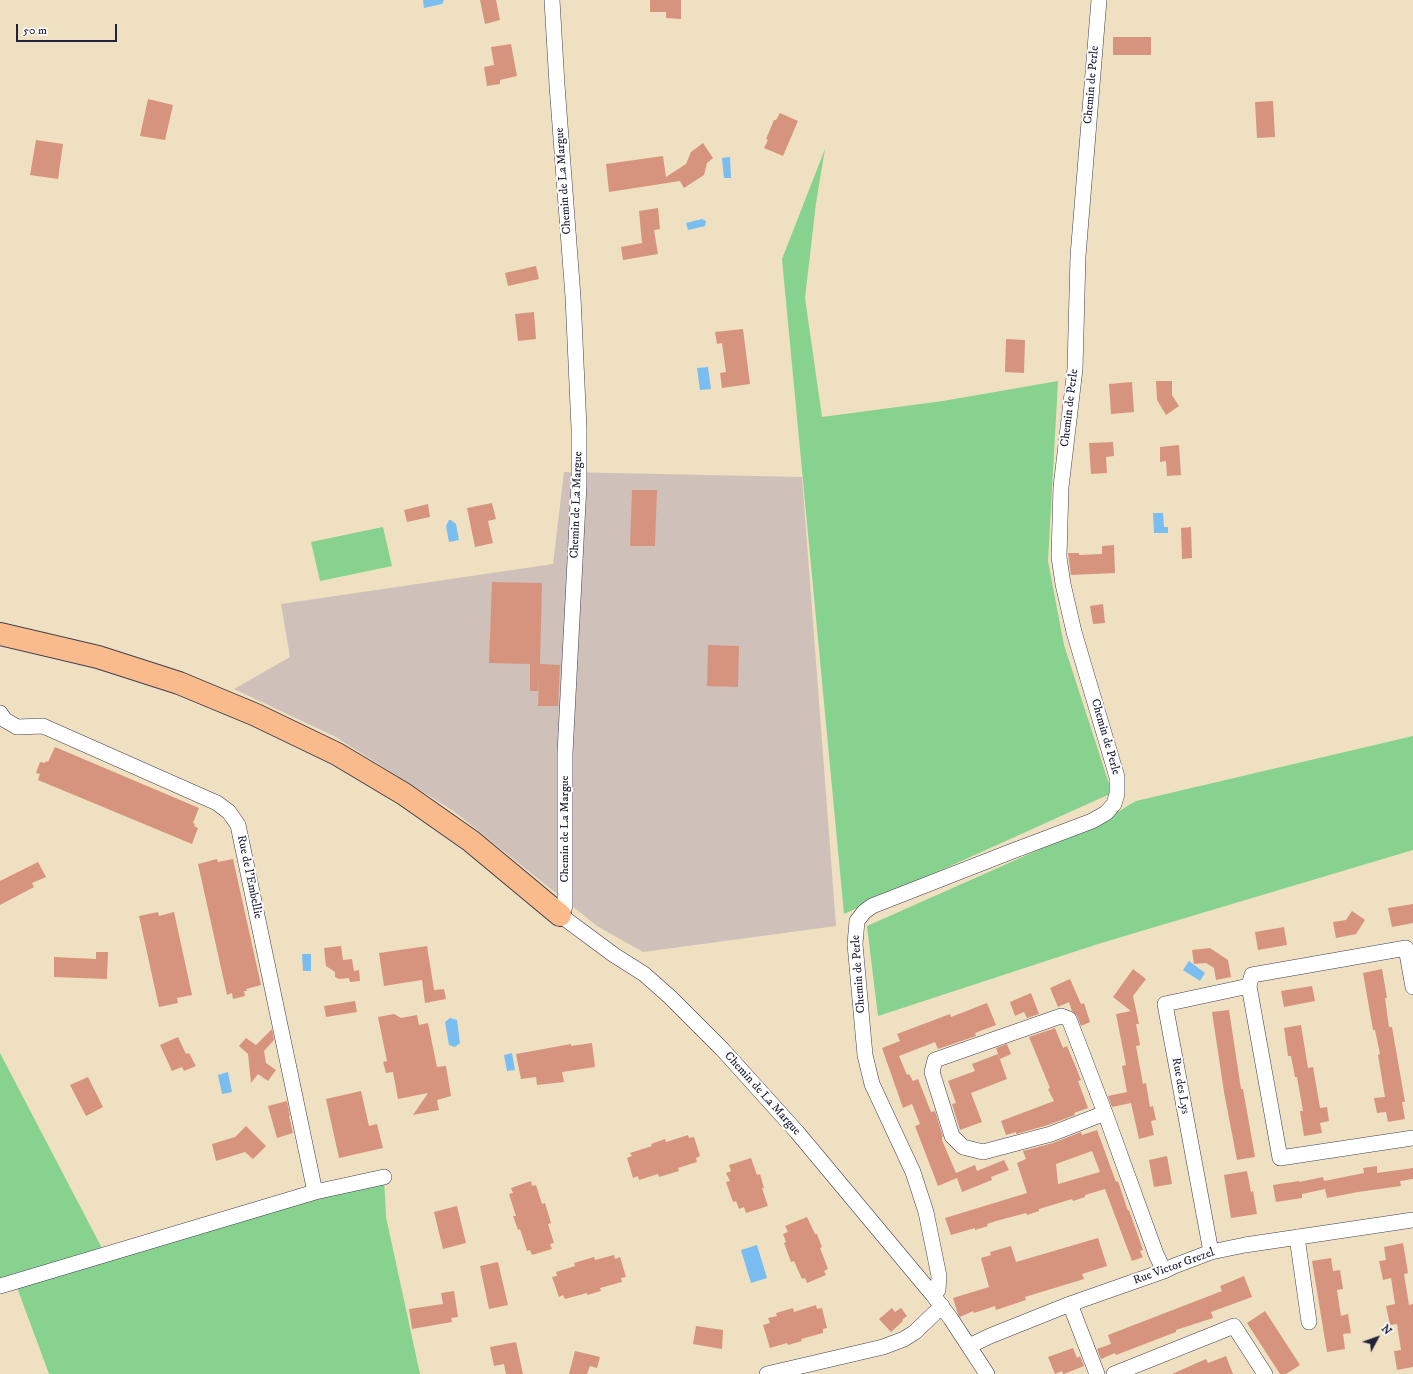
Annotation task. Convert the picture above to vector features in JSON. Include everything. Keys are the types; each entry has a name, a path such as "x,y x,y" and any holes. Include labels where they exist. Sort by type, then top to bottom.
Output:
{"main road":[{"path":"0,634 98,657 179,683 256,715 337,754 404,794 471,841 560,915"}],"street":[{"name":"Chemin de La Margue","path":"552,0 573,304 579,428 579,484 565,753 565,906 560,915 614,955 644,974 670,997 722,1049 797,1132 938,1301 987,1374"},
{"name":"Chemin de Perle","path":"938,1301 940,1276 926,1212 913,1172 872,1084 865,1055 855,944 857,921 864,912 872,906 1092,821 1106,812 1114,804 1117,794 1117,777 1074,632 1063,584 1059,558 1061,487 1075,369 1079,248 1099,0"},
{"name":"Rue de l'Embellie","path":"0,713 5,720 17,727 43,726 217,803 229,812 238,825 315,1192"},
{"path":"1413,987 1409,946 1252,975 1249,986 1280,1158 1413,1138"},
{"name":"Rue des Lys","path":"1210,1252 1165,1004 1249,986"},
{"path":"1105,1113 1051,1134 984,1152 963,1147 952,1136 932,1072 935,1060 1061,1016 1068,1019 1105,1113 1156,1254 1164,1271"},
{"path":"0,1286 315,1192 384,1177"},
{"name":"Rue Victor Grezel","path":"969,1346 1070,1304 1164,1271 1210,1252 1245,1245 1413,1220"},
{"path":"1297,1237 1309,1322"},
{"path":"767,1374 808,1369 884,1347 904,1339 924,1324 938,1301"},
{"path":"1070,1304 1097,1374"},
{"path":"1114,1374 1234,1326 1265,1374"}],"shaded area":[{"path":"564,472 802,477 836,926 643,952 597,926 455,812 334,736 234,689 290,657 281,604 553,564"}],"green space":[{"path":"825,149 816,203 805,298 822,417 943,401 1058,381 1048,561 1064,645 1112,793 844,914 782,259"},
{"path":"383,527 392,566 320,581 311,542"},
{"path":"1413,736 1413,850 1098,944 878,1016 867,926 1099,823 1136,801"},
{"path":"0,1053 105,1254 384,1177 386,1217 420,1374 49,1374 15,1282 0,1286"}],"water":[{"path":"423,0 444,0 442,4 424,8"},
{"path":"730,157 731,178 724,178 722,158"},
{"path":"702,219 706,221 705,226 688,230 686,223"},
{"path":"708,367 711,389 700,390 697,368"},
{"path":"1153,513 1163,513 1164,527 1168,527 1168,533 1154,533"},
{"path":"449,520 456,524 459,540 449,542 446,526"},
{"path":"302,954 311,954 311,971 303,971"},
{"path":"1189,961 1205,973 1200,981 1183,970"},
{"path":"450,1018 457,1020 460,1043 455,1047 449,1045 445,1022"},
{"path":"512,1053 515,1070 507,1071 504,1055"},
{"path":"228,1072 232,1092 222,1094 218,1075"},
{"path":"757,1245 767,1278 751,1283 741,1250"}],"building":[{"path":"480,0 496,0 500,20 485,24"},
{"path":"650,0 681,0 681,19 666,18 666,12 650,12"},
{"path":"1113,37 1151,37 1151,55 1113,55"},
{"path":"511,44 517,76 500,80 500,84 487,86 484,67 494,65 491,47"},
{"path":"148,99 173,105 165,140 140,136"},
{"path":"1273,101 1275,137 1257,138 1255,102"},
{"path":"780,113 798,121 783,156 764,148 774,120 776,120"},
{"path":"36,140 63,144 58,179 30,175"},
{"path":"703,143 713,158 707,163 704,175 684,188 680,181 609,192 606,164 663,156 666,177 686,164 691,152"},
{"path":"658,208 660,229 654,230 658,254 623,260 621,247 642,243 639,211"},
{"path":"536,266 539,279 508,286 505,273"},
{"path":"534,312 536,339 518,341 515,314"},
{"path":"743,329 750,384 722,388 720,373 726,372 722,343 717,344 715,332"},
{"path":"1006,339 1025,340 1024,373 1005,372"},
{"path":"1156,381 1172,381 1172,395 1179,406 1166,415 1157,400"},
{"path":"1132,382 1134,412 1111,414 1109,384"},
{"path":"1113,442 1114,456 1106,457 1107,473 1091,474 1089,443"},
{"path":"1179,445 1181,475 1167,476 1166,461 1160,462 1160,447"},
{"path":"632,490 657,490 655,546 630,546"},
{"path":"492,503 496,519 488,521 493,543 475,547 467,508"},
{"path":"428,504 430,517 407,522 404,510"},
{"path":"1191,527 1192,558 1182,559 1181,528"},
{"path":"1114,545 1115,573 1071,575 1068,553 1079,553 1079,555 1102,554 1102,546"},
{"path":"492,582 542,583 540,664 560,665 558,706 538,706 539,676 538,691 530,691 530,664 489,663"},
{"path":"1103,604 1105,623 1093,624 1090,606"},
{"path":"708,645 739,646 738,687 707,686"},
{"path":"55,747 199,808 193,823 195,824 194,826 198,828 192,844 38,780 40,774 36,773 40,762 48,762"},
{"path":"217,859 218,862 233,859 261,985 246,989 247,991 244,991 245,996 233,999 232,993 227,995 198,864"},
{"path":"38,862 46,877 32,883 34,887 0,905 0,881"},
{"path":"1413,904 1413,923 1392,927 1388,908"},
{"path":"1352,911 1365,920 1356,934 1336,938 1333,922 1346,920"},
{"path":"158,912 159,916 174,912 192,995 177,998 178,1003 159,1007 139,916"},
{"path":"1284,927 1287,945 1258,950 1255,932"},
{"path":"341,946 343,960 352,959 354,971 359,970 360,981 350,982 349,978 339,979 335,977 335,972 326,966 324,948"},
{"path":"427,946 434,990 444,989 446,999 425,1003 422,980 384,986 379,953"},
{"path":"1210,948 1228,960 1231,977 1216,980 1214,968 1206,963 1194,964 1192,950"},
{"path":"96,952 108,952 107,979 54,977 54,957 96,959"},
{"path":"1133,969 1146,979 1133,996 1139,1024 1136,1024 1140,1045 1136,1046 1143,1084 1146,1083 1150,1107 1153,1106 1156,1120 1151,1121 1154,1135 1139,1139 1131,1103 1112,1107 1108,1096 1127,1092 1122,1066 1126,1065 1116,1014 1131,1011 1113,997"},
{"path":"1382,969 1387,998 1385,998 1389,1027 1392,1027 1405,1102 1402,1102 1405,1119 1388,1122 1386,1112 1377,1113 1374,1098 1385,1097 1378,1055 1380,1054 1375,1030 1373,1030 1363,973"},
{"path":"1070,979 1081,1004 1084,1003 1090,1022 1081,1026 1077,1016 1072,1011 1069,1002 1058,1007 1050,988"},
{"path":"1312,986 1315,1001 1284,1007 1281,991"},
{"path":"1031,993 1039,1014 1027,1018 1024,1012 1015,1016 1010,1002"},
{"path":"355,1001 357,1012 326,1017 324,1006"},
{"path":"987,1003 996,1025 975,1033 976,1036 938,1049 935,1042 899,1056 907,1075 909,1074 913,1081 918,1079 931,1112 935,1111 943,1137 942,1140 956,1173 975,1165 977,1171 1004,1160 1009,1170 991,1177 992,1180 962,1192 957,1178 938,1186 915,1126 920,1124 912,1104 903,1108 882,1048 900,1041 897,1034 950,1014 951,1017"},
{"path":"1229,1010 1241,1089 1243,1089 1255,1157 1237,1160 1224,1092 1212,1012"},
{"path":"394,1014 401,1018 417,1015 419,1025 428,1023 437,1067 446,1066 451,1096 437,1100 439,1110 413,1115 428,1093 398,1099 393,1072 386,1073 383,1062 387,1061 378,1017"},
{"path":"1301,1025 1308,1068 1313,1067 1320,1108 1327,1107 1329,1121 1320,1123 1322,1133 1304,1136 1300,1111 1303,1111 1297,1077 1295,1077 1291,1056 1288,1056 1284,1028"},
{"path":"1055,1028 1063,1048 1067,1046 1075,1065 1081,1080 1078,1081 1088,1108 1074,1113 1075,1115 1048,1125 1016,1134 1016,1132 1006,1135 1001,1121 1054,1101 1048,1089 1050,1088 1029,1037"},
{"path":"272,1029 274,1040 264,1051 266,1063 276,1070 268,1081 258,1074 251,1083 248,1054 239,1046 246,1038 256,1045"},
{"path":"178,1037 186,1054 189,1053 196,1066 184,1071 182,1067 172,1071 160,1045"},
{"path":"592,1043 595,1067 562,1072 564,1082 537,1085 536,1077 521,1079 516,1054 571,1044 571,1046"},
{"path":"1007,1044 1011,1054 1000,1059 996,1048"},
{"path":"998,1054 1007,1079 971,1093 982,1122 960,1130 952,1104 956,1103 948,1081 975,1071 972,1064"},
{"path":"88,1077 103,1107 86,1116 70,1085"},
{"path":"361,1091 369,1126 377,1124 383,1148 339,1158 326,1099"},
{"path":"287,1101 293,1133 277,1138 268,1106"},
{"path":"246,1126 266,1146 253,1159 245,1152 216,1161 212,1144 235,1137"},
{"path":"1097,1130 1116,1182 1118,1181 1128,1211 1129,1210 1143,1250 1140,1251 1143,1257 1132,1261 1105,1189 1085,1195 1085,1197 1073,1201 1072,1199 1039,1209 1039,1211 1027,1215 1026,1213 987,1224 988,1226 975,1230 975,1228 951,1235 945,1218 1027,1193 1017,1163 1026,1159 1023,1151 1053,1143 1081,1132 1082,1135","holes":["1092,1151 1100,1172 1058,1184 1056,1164"]},
{"path":"688,1135 689,1138 694,1137 700,1156 696,1158 697,1162 678,1168 679,1171 659,1177 658,1174 639,1180 638,1176 633,1178 627,1158 632,1156 630,1153 652,1146 651,1144 665,1139 666,1142"},
{"path":"1167,1156 1172,1184 1154,1187 1149,1160"},
{"path":"751,1158 757,1175 760,1174 764,1188 762,1188 768,1206 746,1213 744,1207 739,1209 736,1201 733,1202 726,1182 730,1181 726,1173 731,1171 729,1165"},
{"path":"1377,1166 1377,1173 1413,1168 1413,1179 1400,1181 1401,1186 1327,1198 1325,1189 1302,1194 1302,1198 1276,1202 1273,1185 1323,1177 1324,1181 1364,1173 1363,1168"},
{"path":"1247,1171 1251,1192 1253,1191 1257,1214 1231,1218 1224,1175"},
{"path":"531,1181 532,1186 536,1185 542,1204 545,1203 551,1223 548,1224 554,1243 550,1244 552,1249 532,1255 530,1250 527,1251 520,1229 518,1230 513,1216 516,1216 509,1194 513,1193 511,1188"},
{"path":"457,1206 466,1243 443,1249 434,1212"},
{"path":"807,1217 815,1234 817,1234 822,1247 820,1248 828,1269 824,1271 826,1275 807,1283 805,1278 802,1279 794,1261 791,1262 784,1243 786,1242 783,1234 788,1232 785,1226"},
{"path":"1098,1238 1107,1266 1082,1274 1084,1279 1025,1297 1026,1300 996,1310 995,1306 974,1313 973,1311 960,1317 958,1314 953,1298 989,1287 981,1258 991,1255 990,1252 1011,1246 1016,1262"},
{"path":"1403,1243 1408,1273 1404,1274 1409,1305 1413,1304 1413,1367 1397,1370 1394,1351 1401,1350 1397,1324 1390,1325 1386,1306 1395,1304 1391,1278 1383,1280 1379,1261 1386,1260 1384,1247"},
{"path":"614,1255 615,1259 620,1257 626,1277 621,1278 622,1282 600,1288 601,1291 587,1295 587,1293 565,1299 563,1295 559,1297 552,1277 557,1276 556,1272 575,1266 574,1263 594,1257 595,1260"},
{"path":"1331,1258 1333,1271 1340,1270 1343,1289 1337,1290 1341,1316 1348,1314 1351,1333 1343,1334 1345,1349 1327,1352 1312,1261"},
{"path":"498,1262 508,1305 489,1309 480,1266"},
{"path":"1244,1276 1252,1297 1211,1312 1213,1318 1176,1330 1176,1332 1116,1355 1115,1353 1101,1359 1097,1349 1111,1344 1108,1335 1222,1291 1220,1286"},
{"path":"454,1291 458,1317 451,1318 452,1322 412,1329 409,1309 443,1304 441,1293"},
{"path":"816,1305 817,1309 822,1308 827,1328 823,1329 823,1333 801,1339 802,1341 788,1345 787,1343 770,1348 763,1325 770,1323 768,1318 777,1316 776,1313 793,1308 794,1312"},
{"path":"892,1308 895,1312 901,1308 907,1316 891,1332 879,1319"},
{"path":"1265,1311 1300,1365 1286,1374 1280,1374 1247,1323"},
{"path":"696,1326 723,1330 722,1349 693,1344"},
{"path":"516,1342 523,1374 506,1374 504,1364 494,1366 490,1347"},
{"path":"1073,1348 1077,1358 1080,1356 1084,1366 1064,1374 1062,1371 1055,1374 1048,1357"},
{"path":"575,1351 600,1357 597,1368 590,1366 587,1374 569,1374"},
{"path":"1226,1356 1233,1374 1172,1374 1206,1359 1208,1363"}]}
